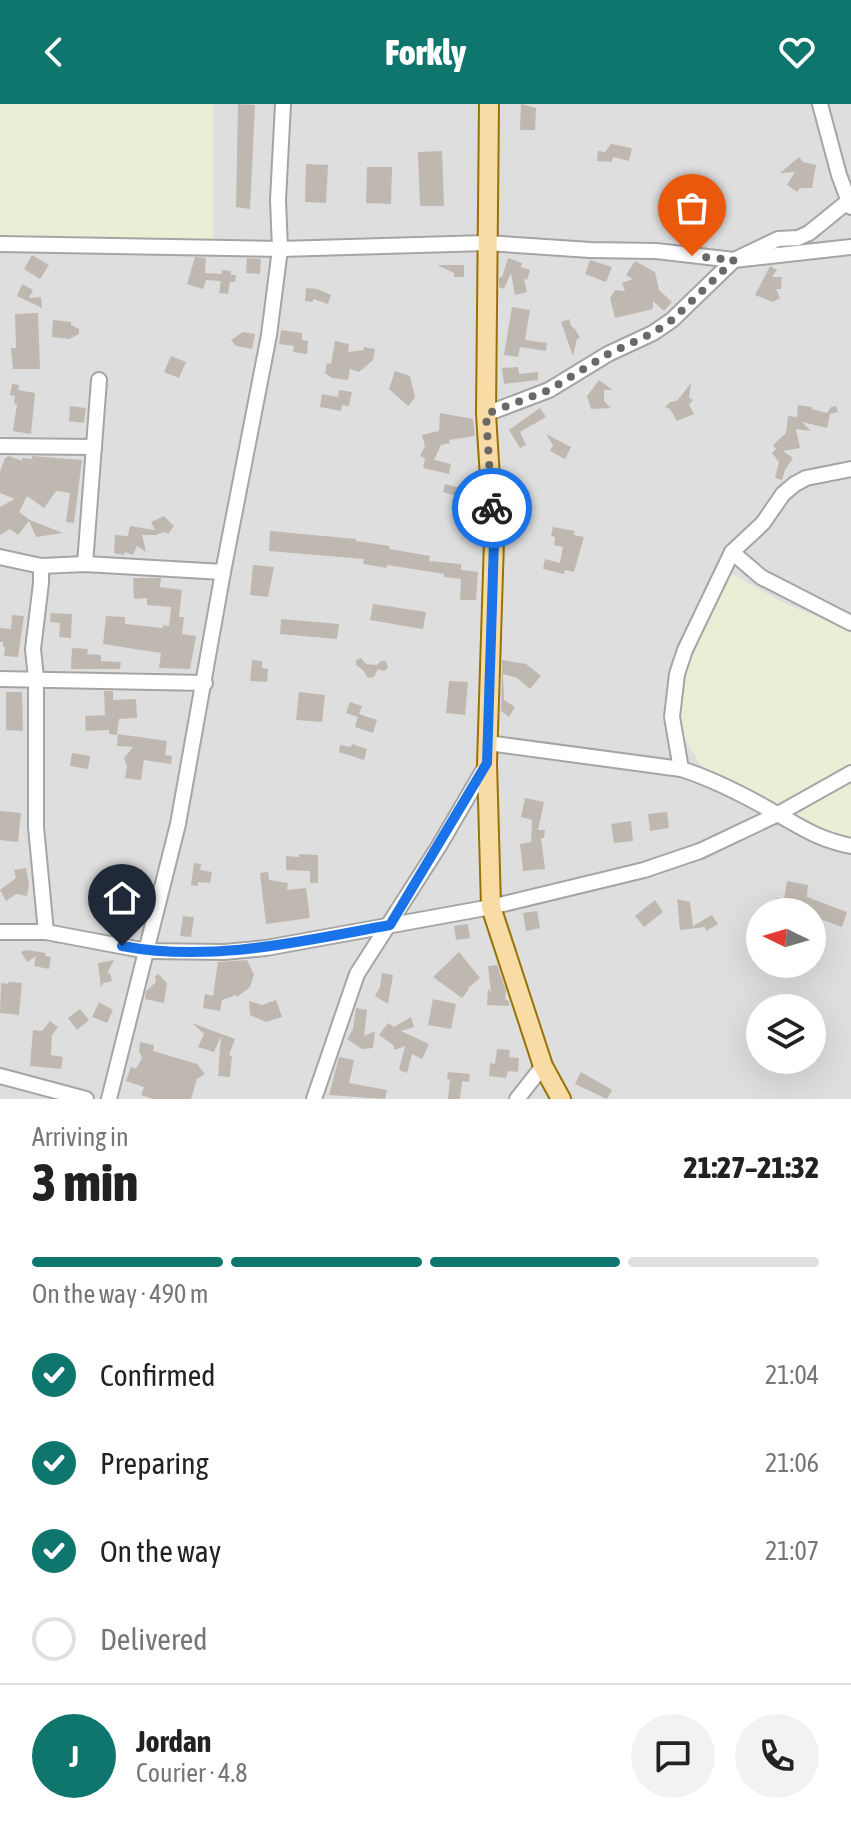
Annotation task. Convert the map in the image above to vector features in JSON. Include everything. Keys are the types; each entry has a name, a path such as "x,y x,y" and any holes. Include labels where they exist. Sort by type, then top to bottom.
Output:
{"main road":[{"path":"489,104 486,414 494,541 487,763 491,907 543,1066 561,1099"}],"street":[{"path":"109,1099 178,824 269,335 280,249 278,200 283,104"},
{"path":"486,414 549,390 608,354 653,333 672,320 734,260 778,239 798,238 809,233 850,202 832,153 820,104"},
{"path":"0,244 280,249 487,243 656,251 734,260 851,247"},
{"path":"85,564 99,380"},
{"path":"0,446 94,447"},
{"path":"681,769 672,717 677,674 685,650 732,552 763,523 783,494 795,484 806,478 851,469"},
{"path":"732,552 761,577 851,623"},
{"path":"0,557 41,566 85,564 223,572"},
{"path":"41,566 33,649 36,678 36,827 46,932"},
{"path":"0,679 205,683"},
{"path":"488,743 681,769 710,778 822,840 851,846"},
{"path":"314,1099 357,974 487,763"},
{"path":"2,933 46,932 147,951 224,952 266,948 491,907 644,870 710,847 851,773"},
{"path":"517,1099 543,1066"},
{"path":"0,1076 86,1099"}],"shaded area":[{"path":"0,104 851,104 851,1099 0,1099"}],"green space":[{"path":"0,104 213,104 213,243 0,242"},
{"path":"730,573 784,603 851,631 851,842 794,815 775,811 743,796 699,763 681,731 677,713 683,649"}],"building":[{"path":"238,104 255,105 250,209 236,207"},
{"path":"521,104 536,108 535,130 520,130"},
{"path":"611,144 632,148 629,161 613,157 612,162 597,161 598,151 605,152"},
{"path":"442,151 444,206 420,206 418,152"},
{"path":"799,157 803,162 816,165 812,188 800,188 797,192 787,185 795,172 780,173"},
{"path":"306,164 328,165 326,203 305,202"},
{"path":"367,167 392,167 391,204 366,203"},
{"path":"32,255 49,265 40,279 24,269"},
{"path":"195,257 206,258 205,273 222,274 222,270 236,275 235,282 230,282 228,294 219,293 221,281 206,280 203,289 187,284"},
{"path":"247,258 261,259 260,274 246,273"},
{"path":"508,258 530,270 527,280 524,279 527,292 515,295 511,273 504,289 499,287 499,278"},
{"path":"590,260 612,267 606,282 585,274"},
{"path":"635,261 655,272 659,290 672,302 664,311 653,301 653,309 615,318 610,298 615,290 625,291 622,283 633,279 626,275"},
{"path":"437,265 464,265 464,277 454,277 454,273"},
{"path":"770,266 777,270 772,277 782,277 781,289 776,289 780,298 773,302 755,295"},
{"path":"22,284 33,290 29,298 41,297 42,308 17,296"},
{"path":"306,288 331,295 328,304 313,299 313,302 305,301"},
{"path":"512,307 530,310 525,340 547,343 546,351 520,347 518,357 504,355"},
{"path":"38,313 40,369 13,369 11,348 16,348 15,314"},
{"path":"569,319 580,338 577,339 573,356 561,322"},
{"path":"53,320 71,322 79,329 79,334 69,339 52,337"},
{"path":"281,330 302,333 302,340 308,341 307,354 293,352 294,346 279,344"},
{"path":"243,332 255,334 252,349 236,346 231,340"},
{"path":"335,341 349,344 348,352 363,350 364,347 375,349 373,360 359,372 350,369 348,380 332,378 325,373 327,363 331,364"},
{"path":"171,356 186,362 179,378 164,372"},
{"path":"518,367 519,374 538,372 538,380 504,384 502,368"},
{"path":"395,371 410,376 415,398 408,406 389,389"},
{"path":"599,380 613,390 604,390 604,401 611,408 591,409 587,396"},
{"path":"691,383 689,398 693,400 689,405 694,414 677,421 670,409 665,407 677,401"},
{"path":"12,384 19,385 18,390 35,393 31,434 13,431 17,404 14,403 15,396 10,395"},
{"path":"339,390 352,392 349,406 342,405 341,411 320,407 322,394 338,397"},
{"path":"798,405 827,413 836,406 838,412 830,414 827,428 802,422 811,431 796,429 800,448 783,451 793,458 782,480 775,478 779,462 772,453 776,449 773,445 786,433 788,416 797,417"},
{"path":"70,406 86,408 84,423 69,421"},
{"path":"540,408 546,417 520,432 526,445 520,448 509,430"},
{"path":"440,413 473,419 475,436 449,440 450,443 441,445 434,460 451,464 449,474 423,468 425,458 420,456 425,446 422,435 439,431"},
{"path":"546,434 571,447 565,459 550,451 553,445"},
{"path":"9,456 22,461 22,458 32,459 32,456 82,460 74,523 66,522 70,493 56,491 44,508 27,496 19,512 30,520 63,533 36,537 29,521 18,535 10,529 0,535 0,507 15,499 0,493 0,472 5,458"},
{"path":"445,484 471,491 468,499 443,492"},
{"path":"164,516 174,526 168,534 142,535 146,552 137,546 133,555 114,553 115,535 128,536 130,526 155,530 151,522"},
{"path":"553,527 575,531 574,535 584,537 574,572 565,570 564,574 543,569 545,559 560,563 563,547 554,545 555,537 551,536"},
{"path":"270,531 356,539 430,556 429,561 461,564 461,570 478,572 476,600 460,600 461,579 444,577 444,574 363,564 364,559 269,551"},
{"path":"253,565 274,567 268,597 250,595"},
{"path":"133,578 161,578 160,587 182,590 179,617 184,617 182,634 196,636 190,669 159,668 161,653 103,644 106,616 125,617 125,624 169,626 171,607 147,605 147,598 134,599"},
{"path":"373,604 426,612 423,629 370,620"},
{"path":"51,613 72,614 71,638 59,637 60,623 50,622"},
{"path":"12,615 24,616 18,657 4,656 5,647 0,642 0,628 11,629"},
{"path":"281,619 339,624 337,639 280,634"},
{"path":"72,648 88,649 87,654 101,655 101,661 121,662 120,669 71,669"},
{"path":"361,658 366,664 377,665 386,661 388,668 384,671 378,669 374,677 368,678 356,665 356,660"},
{"path":"252,660 262,661 262,668 268,669 267,682 250,681"},
{"path":"502,660 526,664 541,676 530,689 517,678 503,674 504,700 515,707 509,717 501,711"},
{"path":"449,681 468,682 465,715 446,713"},
{"path":"104,691 113,691 113,700 136,699 137,718 119,719 117,735 109,734 109,730 86,731 85,716 105,715"},
{"path":"6,692 22,692 23,731 6,730"},
{"path":"299,692 325,695 322,722 296,720"},
{"path":"350,702 362,706 359,714 377,720 373,733 355,727 358,717 346,713"},
{"path":"118,734 167,741 165,755 172,756 171,764 144,760 141,780 125,778 127,766 124,758 133,747 117,746"},
{"path":"352,744 367,749 364,760 339,752 340,745 351,747"},
{"path":"72,753 90,756 88,769 70,766"},
{"path":"525,798 544,802 538,830 545,830 544,838 541,838 545,869 523,871 520,844 531,842 532,820 521,817"},
{"path":"0,811 21,813 18,842 0,840"},
{"path":"667,812 669,828 650,831 648,814"},
{"path":"631,821 633,841 614,843 611,824"},
{"path":"299,854 318,855 318,883 310,883 310,871 286,870 286,856 299,857"},
{"path":"194,863 201,864 200,870 212,872 210,883 191,885"},
{"path":"115,865 138,869 134,892 147,894 142,926 126,925 126,921 116,920 117,897 100,896 100,887 111,888"},
{"path":"26,868 29,884 27,896 16,894 6,901 0,890 16,878 14,870"},
{"path":"268,872 269,880 288,883 287,890 306,888 310,918 266,924 260,873"},
{"path":"787,881 808,885 807,897 810,898 784,898"},
{"path":"677,899 690,902 693,926 712,915 718,924 706,931 705,927 680,930"},
{"path":"655,900 663,912 644,927 635,916"},
{"path":"826,904 847,912 842,927 826,921"},
{"path":"537,911 540,928 526,931 523,913"},
{"path":"183,916 194,917 191,937 180,936"},
{"path":"468,924 470,938 456,940 454,926"},
{"path":"21,952 46,953 45,956 51,957 49,969 34,966 36,956 27,962"},
{"path":"459,952 480,978 462,998 433,977"},
{"path":"114,960 107,974 110,973 112,981 103,983 101,988 98,963"},
{"path":"247,960 254,975 250,987 237,997 222,1000 220,1011 203,1008 205,994 213,996 218,962"},
{"path":"497,965 509,1006 487,1005 488,989 491,993 488,966"},
{"path":"382,973 393,975 388,1004 375,996"},
{"path":"158,974 167,983 164,1003 145,999 146,991 156,982 155,976"},
{"path":"1,983 22,983 19,1015 0,1013"},
{"path":"433,999 456,1004 451,1029 428,1025"},
{"path":"276,1000 282,1017 266,1022 250,1015 249,1001 262,1005"},
{"path":"99,1002 113,1010 107,1023 92,1017"},
{"path":"356,1008 367,1010 364,1036 375,1031 373,1048 362,1049 347,1039 353,1029"},
{"path":"80,1009 89,1020 77,1030 68,1018"},
{"path":"411,1017 414,1027 401,1031 429,1044 422,1059 412,1054 407,1073 399,1070 405,1046 395,1050 379,1035 388,1023 394,1027"},
{"path":"50,1021 58,1027 52,1035 51,1055 63,1057 61,1069 30,1066 33,1030 42,1031"},
{"path":"192,1023 235,1039 229,1055 232,1056 230,1077 218,1076 221,1036 214,1052 198,1047 204,1034"},
{"path":"140,1042 154,1045 153,1051 197,1064 205,1074 197,1079 191,1099 153,1099 141,1095 144,1087 126,1081 131,1067 136,1069 142,1058"},
{"path":"497,1049 510,1050 509,1057 519,1058 518,1072 508,1071 506,1078 489,1076 490,1063 495,1064"},
{"path":"339,1057 354,1060 349,1083 387,1090 385,1099 329,1095"},
{"path":"448,1072 470,1074 469,1082 462,1081 460,1099 448,1099"},
{"path":"581,1072 612,1090 607,1099 575,1084"}],"way so far":[{"path":"492,508 486,414 549,390 608,354 653,333 672,320 734,260 692,256"}],"route":[{"path":"122,946 147,951 224,952 266,948 390,925 487,763 494,541 492,508"}]}
